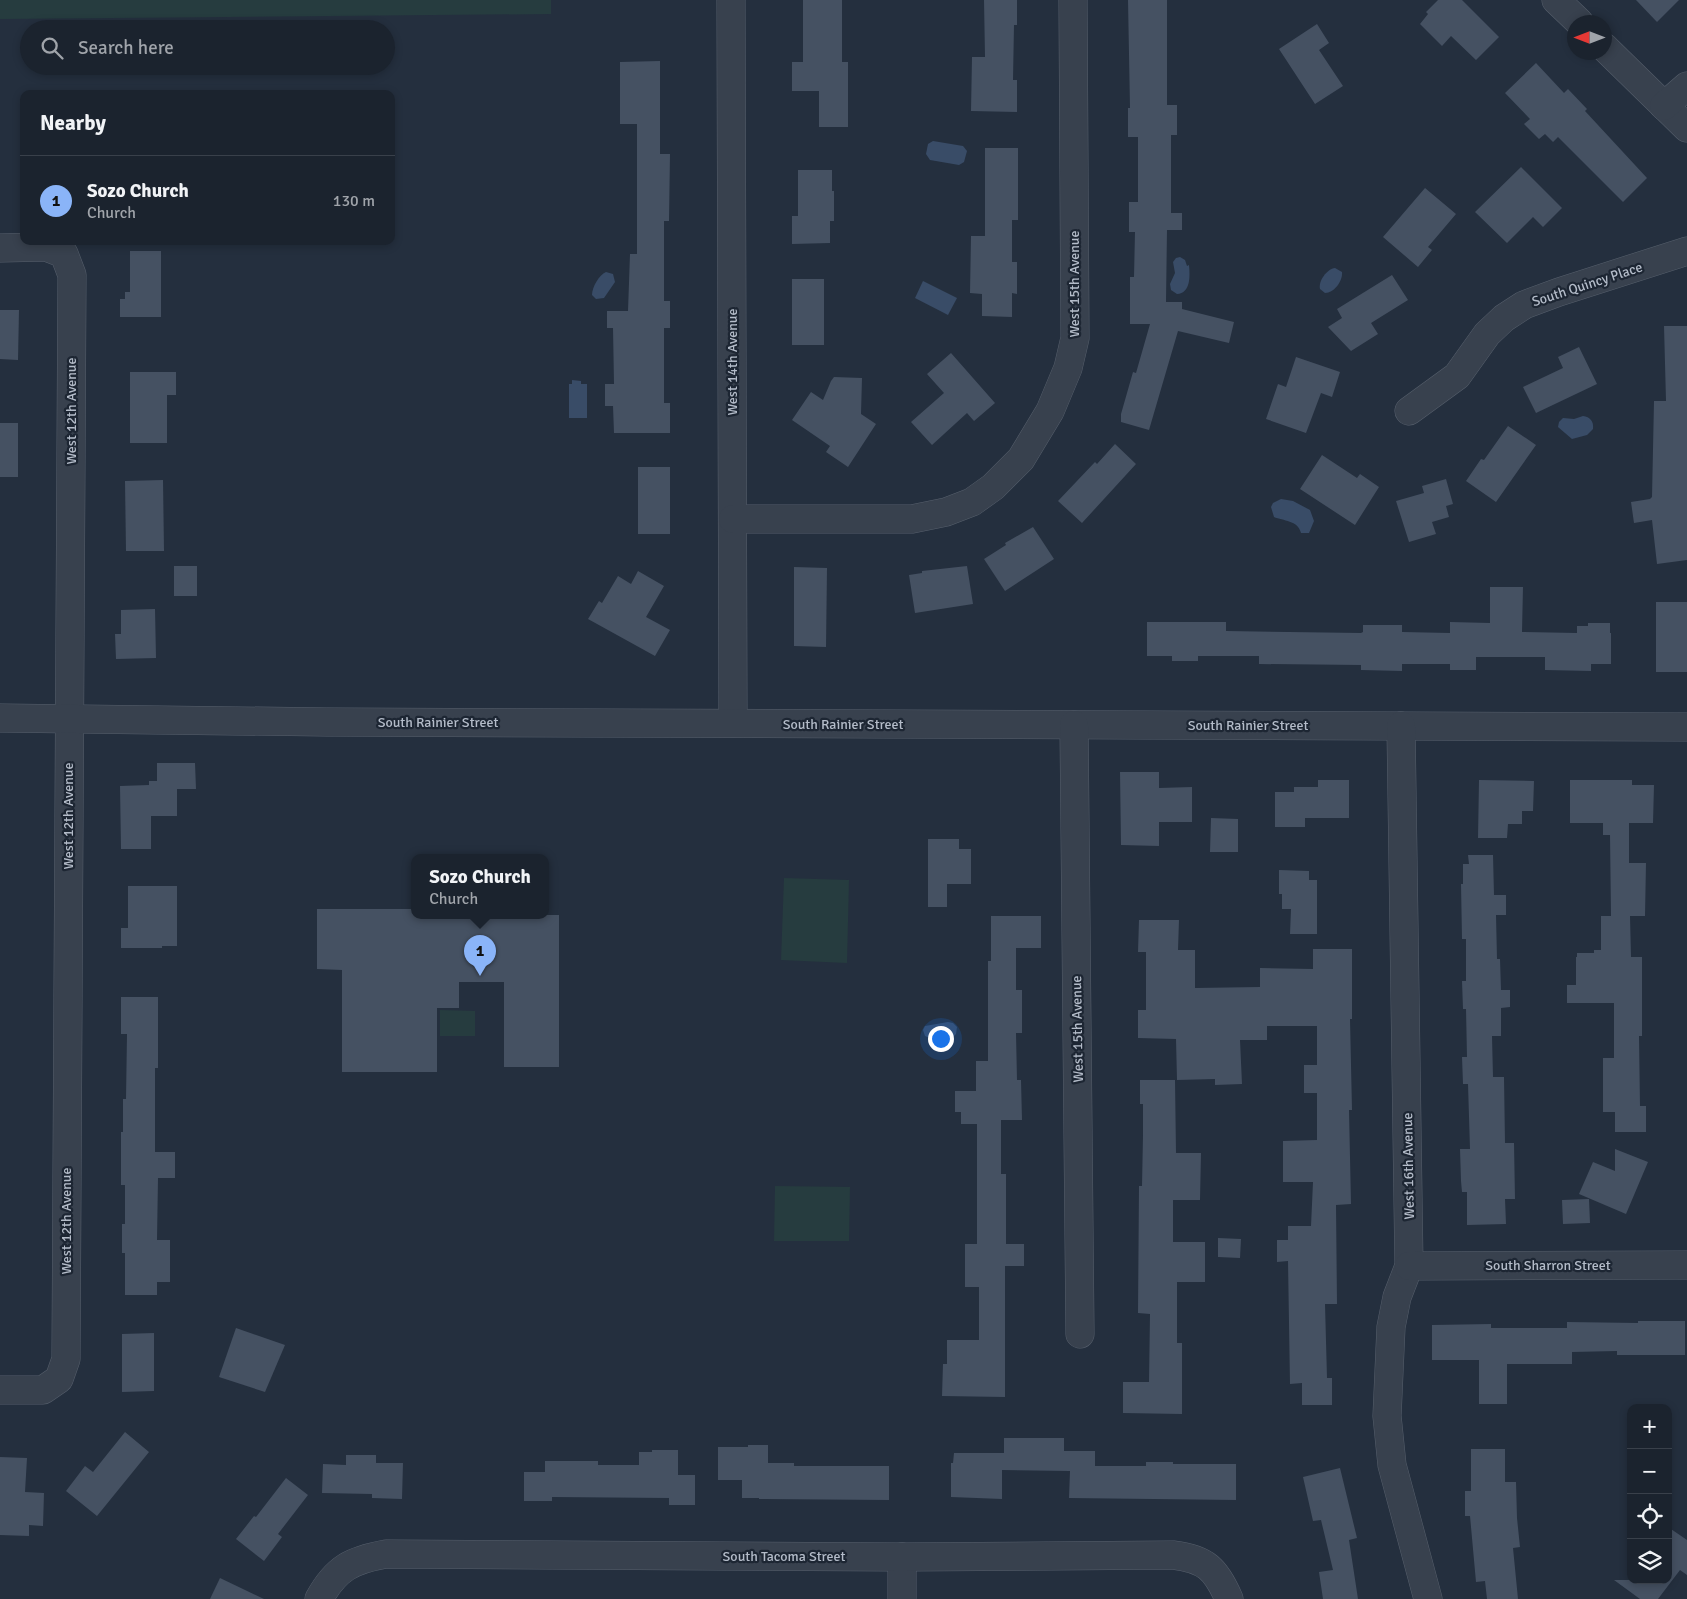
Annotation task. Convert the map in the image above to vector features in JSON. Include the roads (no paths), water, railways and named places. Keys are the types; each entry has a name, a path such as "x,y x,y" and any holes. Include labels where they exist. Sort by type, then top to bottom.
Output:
{"street":[{"name":"West 14th Avenue","path":"732,0 733,723"},
{"name":"West 15th Avenue","path":"733,518 912,519 946,512 972,502 993,487 1021,459 1050,411 1068,368 1075,338 1073,0"},
{"path":"1556,0 1572,15"},
{"path":"1612,55 1687,128"},
{"path":"1664,106 1687,86"},
{"name":"West 12th Avenue","path":"0,248 46,247 64,254 72,275 66,1359 60,1379 43,1390 0,1390"},
{"name":"South Quincy Place","path":"1409,411 1457,376 1487,334 1504,318 1524,305 1687,251"},
{"name":"South Rainier Street","path":"0,718 327,722 1687,727"},
{"name":"West 15th Avenue","path":"1074,725 1080,1334"},
{"name":"West 16th Avenue","path":"1400,726 1409,1266 1398,1297 1391,1327 1387,1416 1392,1465 1428,1599"},
{"name":"South Sharron Street","path":"1409,1266 1687,1265"},
{"name":"South Tacoma Street","path":"319,1599 336,1574 349,1564 363,1558 386,1554 902,1557 1173,1555 1190,1557 1203,1562 1215,1572 1229,1599"},
{"path":"902,1557 902,1599"}],"water":[{"path":"933,141 963,146 967,151 964,162 959,165 930,160 926,154 928,144"},
{"path":"1180,257 1185,260 1187,266 1189,265 1189,283 1185,291 1177,294 1171,290 1170,284 1175,273 1173,262 1176,258"},
{"path":"1335,268 1342,272 1341,279 1335,289 1325,293 1320,289 1320,282 1326,273"},
{"path":"606,272 613,274 615,282 604,298 596,299 592,295 593,288 598,278"},
{"path":"923,281 957,298 948,315 915,298"},
{"path":"572,380 581,381 581,384 587,384 587,418 569,418 569,384 572,384"},
{"path":"1583,416 1590,418 1593,424 1593,429 1587,435 1572,439 1558,427 1559,422 1563,418 1574,419"},
{"path":"1281,499 1293,501 1310,510 1314,521 1309,533 1301,533 1294,523 1274,517 1271,507 1273,503"},
{"path":"948,1022 953,1023 957,1027 956,1034 953,1037 941,1040 925,1036 923,1030 925,1026"}],"place":[{"name":"Sozo Church","path":"480,976"}]}
